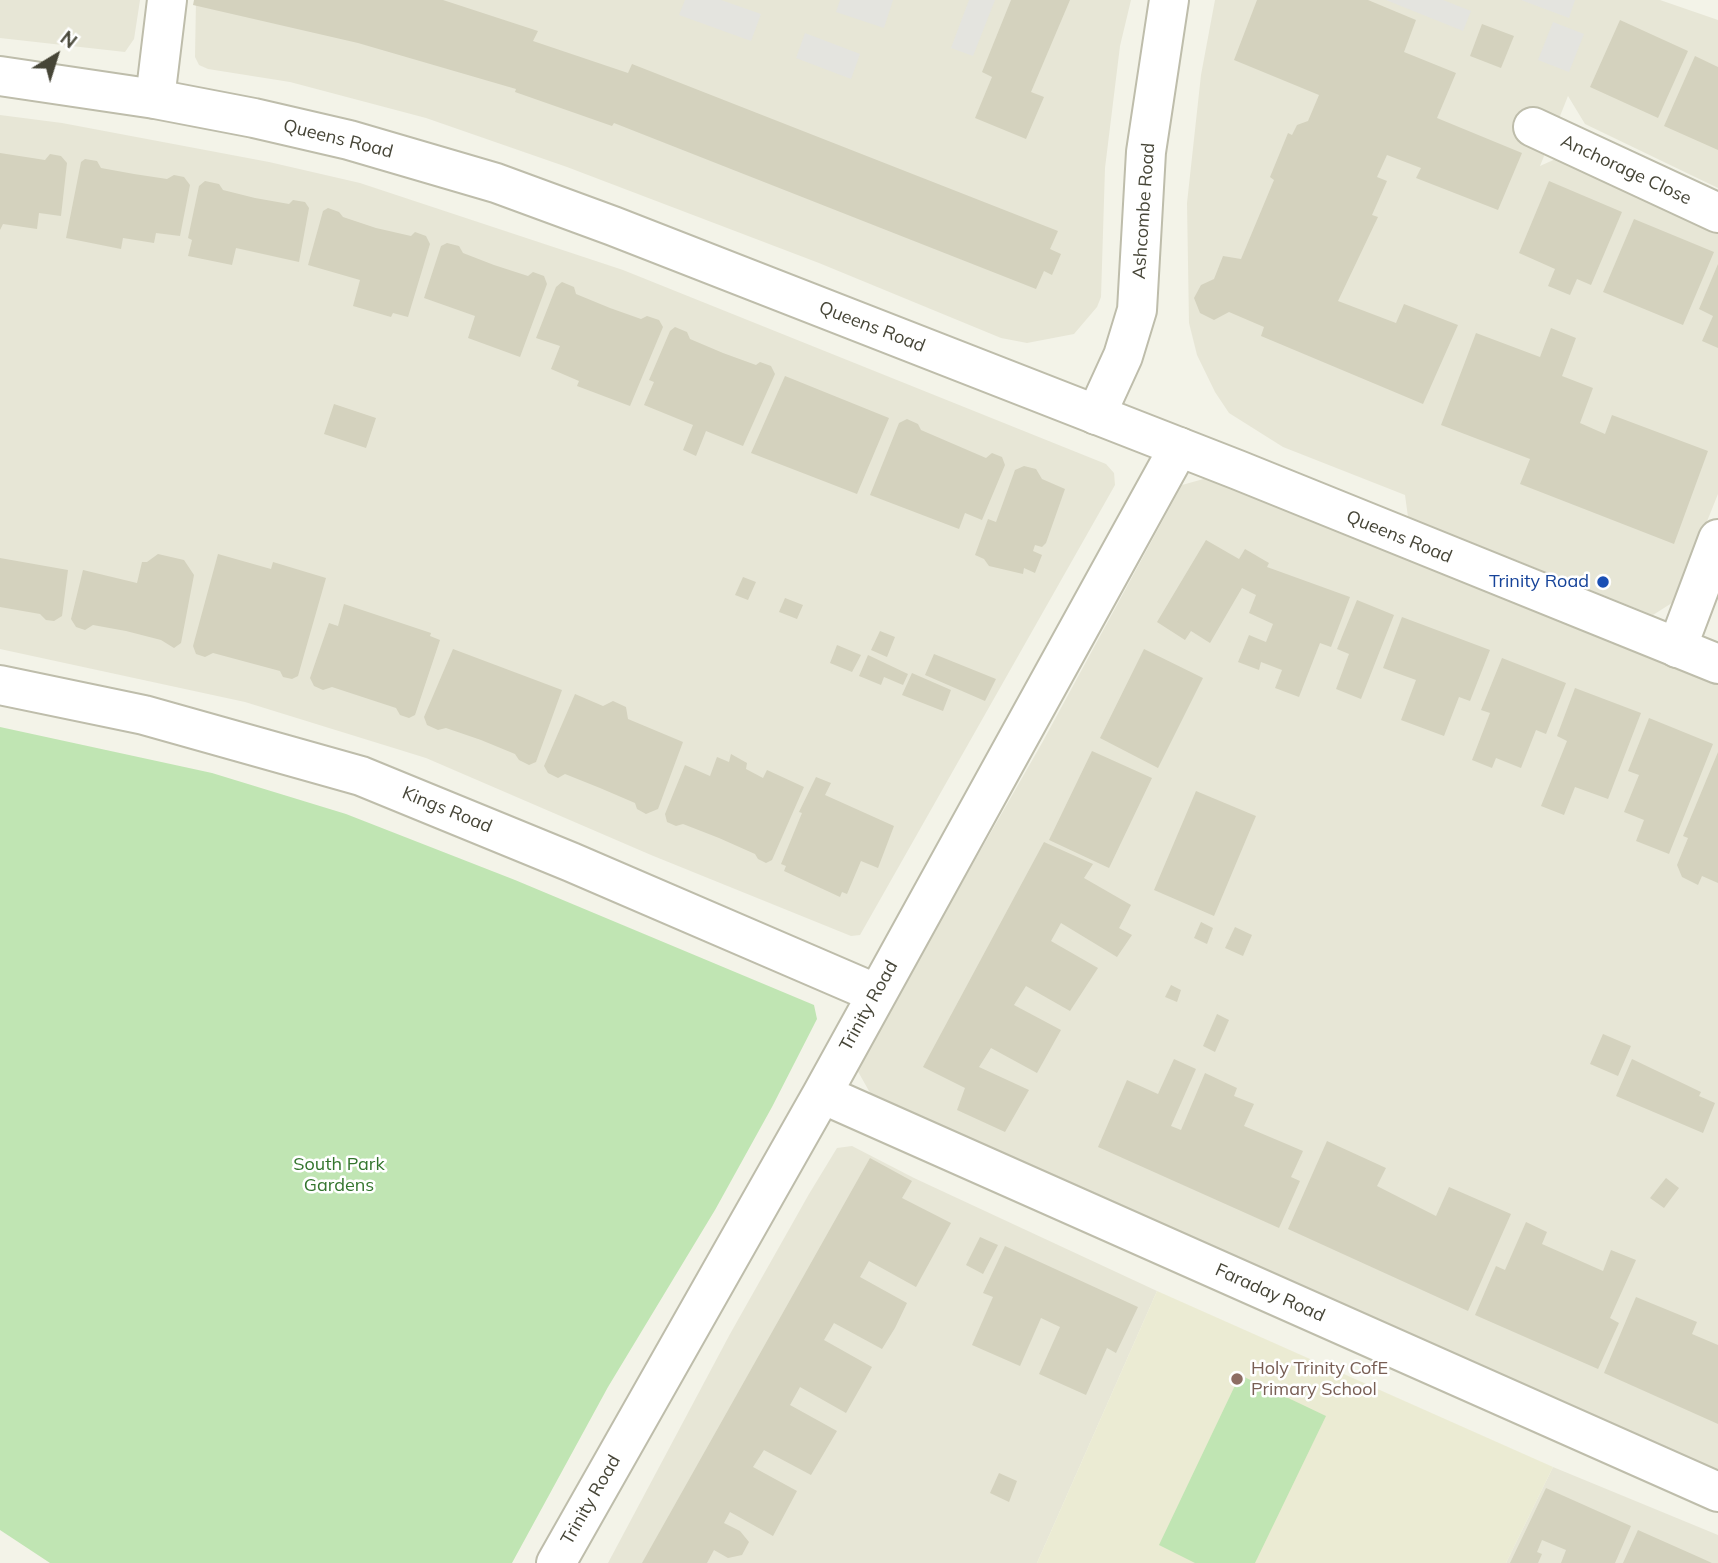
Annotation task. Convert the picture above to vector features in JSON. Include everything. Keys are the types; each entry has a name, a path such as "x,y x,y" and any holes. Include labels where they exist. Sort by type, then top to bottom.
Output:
{"street":[{"path":"155,99 167,0"},
{"name":"Ashcombe Road","path":"1096,415 1123,356 1137,310 1152,109 1169,0"},
{"name":"Queens Road","path":"0,76 155,99 349,141 496,183 1179,447 1718,664"},
{"name":"Anchorage Close","path":"1533,127 1718,213"},
{"name":"Trinity Road","path":"556,1563 822,1094 875,993 1179,447"},
{"path":"1677,648 1718,539"},
{"name":"Kings Road","path":"0,685 144,715 360,776 535,847 875,993"},
{"name":"Faraday Road","path":"822,1094 1718,1492"}],"shaded area":[{"path":"0,0 140,0 134,39 125,52 0,38"},
{"path":"196,0 1131,0 1120,46 1105,168 1101,297 1097,307 1074,334 1027,343 1001,338 819,263 567,167 426,118 290,82 208,69 199,65 195,57"},
{"path":"685,0 721,0 761,14 751,41 679,15"},
{"path":"840,0 893,0 884,28 836,12"},
{"path":"969,0 995,0 973,56 951,48"},
{"path":"1215,0 1660,0 1718,20 1718,188 1585,124 1568,96 1540,166 1560,157 1718,226 1718,494 1675,601 1653,615 1408,517 1405,495 1283,447 1229,413 1215,392 1197,355 1189,323 1187,203 1201,75"},
{"path":"1386,0 1443,0 1471,11 1463,31"},
{"path":"1521,0 1575,0 1569,18"},
{"path":"1553,22 1584,34 1569,72 1538,60"},
{"path":"805,33 860,54 851,79 796,58"},
{"path":"0,115 62,123 269,162 360,183 623,270 1106,464 1114,473 1115,485 860,935 851,936 651,855 426,758 245,702 0,649"},
{"path":"1207,478 1562,617 1718,684 1718,1474 1459,1355 873,1098 856,1068 1042,743 1182,485"},
{"path":"852,1146 914,1178 1157,1291 1037,1563 608,1563 730,1334 809,1194 837,1148"},
{"name":"Holy Trinity CofE Primary School","path":"1157,1291 1553,1467 1506,1563 1037,1563"},
{"path":"1553,1467 1718,1535 1718,1563 1506,1563"}],"green space":[{"name":"South Park Gardens","path":"0,727 212,773 346,814 515,880 814,1005 817,1019 772,1107 715,1210 608,1387 512,1563 50,1563 0,1530"},
{"path":"1240,1375 1326,1416 1255,1563 1195,1563 1159,1545"}],"building":[{"path":"194,0 443,0 538,31 533,41 628,73 632,64 1058,231 1050,249 1061,254 1052,275 1044,271 1036,289 614,123 612,126 515,92 516,89 358,43 193,5"},
{"path":"1011,0 1070,0 1031,92 1044,97 1026,139 975,118 992,77 982,72"},
{"path":"1257,0 1368,0 1416,20 1404,52 1456,73 1437,118 1522,153 1498,210 1416,178 1421,168 1387,155 1377,177 1387,181 1372,215 1378,217 1338,301 1396,323 1404,304 1458,325 1423,404 1261,336 1264,327 1229,312 1214,320 1200,313 1194,298 1201,285 1214,279 1223,256 1241,259 1274,180 1270,177 1288,133 1292,135 1297,125 1308,121 1319,95 1234,60"},
{"path":"1620,20 1688,51 1658,118 1590,87"},
{"path":"1482,24 1514,36 1501,68 1470,56"},
{"path":"1695,56 1718,67 1718,150 1664,126"},
{"path":"0,153 45,160 50,154 61,156 67,163 61,216 39,213 37,229 3,224 0,230"},
{"path":"85,159 97,161 101,168 134,174 167,179 174,175 184,177 190,185 180,236 156,233 154,243 123,238 121,249 66,238 81,162"},
{"path":"205,181 219,184 223,190 255,198 289,204 293,200 305,202 309,208 299,262 236,248 232,265 188,256 192,240 188,238 199,186"},
{"path":"1549,181 1622,212 1591,285 1577,279 1570,295 1548,286 1555,269 1519,253"},
{"path":"328,208 339,212 343,217 376,228 411,236 415,232 426,236 430,244 408,317 393,313 391,317 353,306 360,280 308,265 323,211"},
{"path":"1634,219 1714,252 1683,325 1603,292"},
{"path":"447,243 459,246 463,253 494,265 528,276 533,272 544,276 547,284 520,357 468,338 475,316 424,298 441,246"},
{"path":"1718,264 1718,348 1702,341 1713,316 1699,309"},
{"path":"562,282 574,287 576,294 641,319 647,316 659,320 663,327 630,406 577,386 579,381 551,369 560,346 536,338 556,287"},
{"path":"675,327 687,332 690,339 723,353 756,365 760,362 771,366 775,374 743,446 706,431 696,456 683,450 693,425 644,405 654,382 649,380 670,331"},
{"path":"1551,328 1576,338 1562,376 1593,388 1580,423 1605,434 1612,415 1708,451 1674,544 1520,484 1530,459 1441,425 1476,333 1540,357"},
{"path":"785,376 889,418 857,494 751,453"},
{"path":"334,404 376,418 366,448 324,434"},
{"path":"907,419 918,424 921,430 986,458 992,453 1002,457 1005,465 982,520 965,513 959,529 870,495 899,423"},
{"path":"1024,466 1036,469 1042,479 1065,489 1046,543 1042,547 1035,545 1033,551 1042,555 1035,573 1024,568 1023,574 989,566 984,559 975,555 988,519 996,522 1015,470"},
{"path":"1206,540 1239,559 1245,549 1269,563 1267,567 1350,597 1331,647 1320,643 1299,697 1275,688 1282,670 1261,662 1259,670 1238,662 1249,635 1266,642 1273,624 1249,613 1256,595 1242,588 1210,643 1191,631 1185,640 1157,622"},
{"path":"158,554 184,560 194,575 181,643 174,648 161,640 126,631 93,625 85,630 76,627 71,619 83,570 137,583 142,562 147,562"},
{"path":"218,554 271,569 273,562 326,578 298,676 292,679 283,677 280,671 213,653 205,657 196,654 193,646"},
{"path":"0,558 68,570 62,616 54,621 46,620 40,614 0,607"},
{"path":"743,577 756,582 748,600 735,595"},
{"path":"785,598 803,605 797,619 779,612"},
{"path":"1357,600 1394,615 1361,699 1336,689 1349,654 1337,649"},
{"path":"344,604 431,633 430,636 440,640 415,715 409,718 400,715 396,708 332,687 323,690 314,686 310,678 329,623 338,626"},
{"path":"1402,617 1490,650 1470,701 1459,697 1444,736 1401,720 1416,680 1383,668"},
{"path":"880,631 895,637 887,657 871,650"},
{"path":"837,645 861,655 852,672 830,663"},
{"path":"453,649 562,690 536,762 529,765 519,760 515,754 481,740 446,728 438,730 427,725 424,717"},
{"path":"1144,649 1203,678 1158,768 1100,738"},
{"path":"934,654 996,679 985,701 925,675"},
{"path":"868,655 908,674 903,685 884,677 881,685 859,676"},
{"path":"1502,658 1566,683 1546,734 1536,730 1521,768 1496,758 1492,768 1472,760 1490,713 1481,710"},
{"path":"912,673 951,690 943,711 902,695"},
{"path":"1575,688 1641,713 1608,799 1575,787 1564,815 1541,806 1567,741 1557,736"},
{"path":"575,694 603,706 613,701 626,707 628,719 683,742 658,809 646,814 637,809 635,803 600,788 565,774 558,778 548,773 544,766"},
{"path":"1649,718 1713,744 1669,854 1636,841 1644,820 1624,812 1639,775 1628,771"},
{"path":"1092,751 1152,778 1109,868 1049,840"},
{"path":"1718,752 1718,883 1702,876 1698,885 1682,877 1677,865 1688,838 1683,836"},
{"path":"731,754 747,763 746,769 763,778 767,770 804,787 772,860 766,863 755,854 719,838 683,824 676,826 667,822 665,814 685,765 710,776 717,757 729,762"},
{"path":"816,777 831,783 825,795 894,826 878,868 861,861 847,894 842,892 840,897 784,871 786,866 781,864 802,813 799,812"},
{"path":"1196,791 1256,816 1214,916 1154,890"},
{"path":"1044,842 1093,864 1084,878 1131,905 1119,928 1132,935 1117,957 1061,923 1051,941 1098,968 1070,1011 1026,986 1014,1005 1061,1030 1037,1073 991,1048 979,1067 1029,1090 1005,1132 957,1110 965,1088 923,1067"},
{"path":"1201,922 1213,928 1207,944 1194,938"},
{"path":"1235,927 1252,935 1243,956 1225,948"},
{"path":"1171,985 1181,990 1177,1002 1165,997"},
{"path":"1217,1014 1229,1020 1215,1052 1203,1046"},
{"path":"1603,1034 1631,1046 1618,1076 1590,1064"},
{"path":"1174,1059 1196,1069 1171,1126 1181,1130 1205,1073 1237,1088 1234,1096 1254,1104 1244,1126 1303,1151 1291,1177 1300,1181 1279,1228 1098,1147 1127,1080 1158,1094"},
{"path":"1632,1059 1701,1092 1699,1096 1715,1103 1703,1133 1616,1096"},
{"path":"1327,1141 1386,1168 1377,1186 1436,1216 1449,1187 1511,1214 1468,1311 1288,1229"},
{"path":"870,1158 912,1181 902,1198 951,1223 916,1287 869,1261 860,1277 907,1303 895,1328 882,1349 834,1323 824,1340 872,1367 846,1413 800,1387 790,1405 837,1431 811,1475 764,1450 753,1467 797,1491 773,1536 730,1512 724,1523 740,1531 749,1542 742,1555 728,1558 714,1550 707,1563 642,1563"},
{"path":"1666,1178 1679,1188 1664,1208 1650,1198"},
{"path":"1526,1222 1547,1232 1542,1244 1603,1271 1611,1250 1636,1260 1610,1318 1619,1323 1598,1369 1475,1315 1496,1266 1505,1270"},
{"path":"980,1237 998,1245 983,1274 966,1265"},
{"path":"1005,1246 1138,1307 1116,1353 1107,1348 1086,1395 1039,1374 1060,1327 1041,1318 1020,1366 972,1345 993,1297 983,1293"},
{"path":"1636,1297 1697,1322 1692,1334 1718,1345 1718,1424 1604,1373"},
{"path":"999,1473 1017,1481 1009,1502 990,1493"},
{"path":"1546,1488 1631,1526 1615,1563 1561,1563 1566,1550 1542,1540 1537,1552 1542,1554 1538,1563 1510,1563"},
{"path":"1638,1530 1701,1558 1712,1563 1623,1563"}],"place":[{"name":"Trinity Road","path":"1603,582"},
{"name":"Holy Trinity CofE Primary School","path":"1237,1379"}]}
